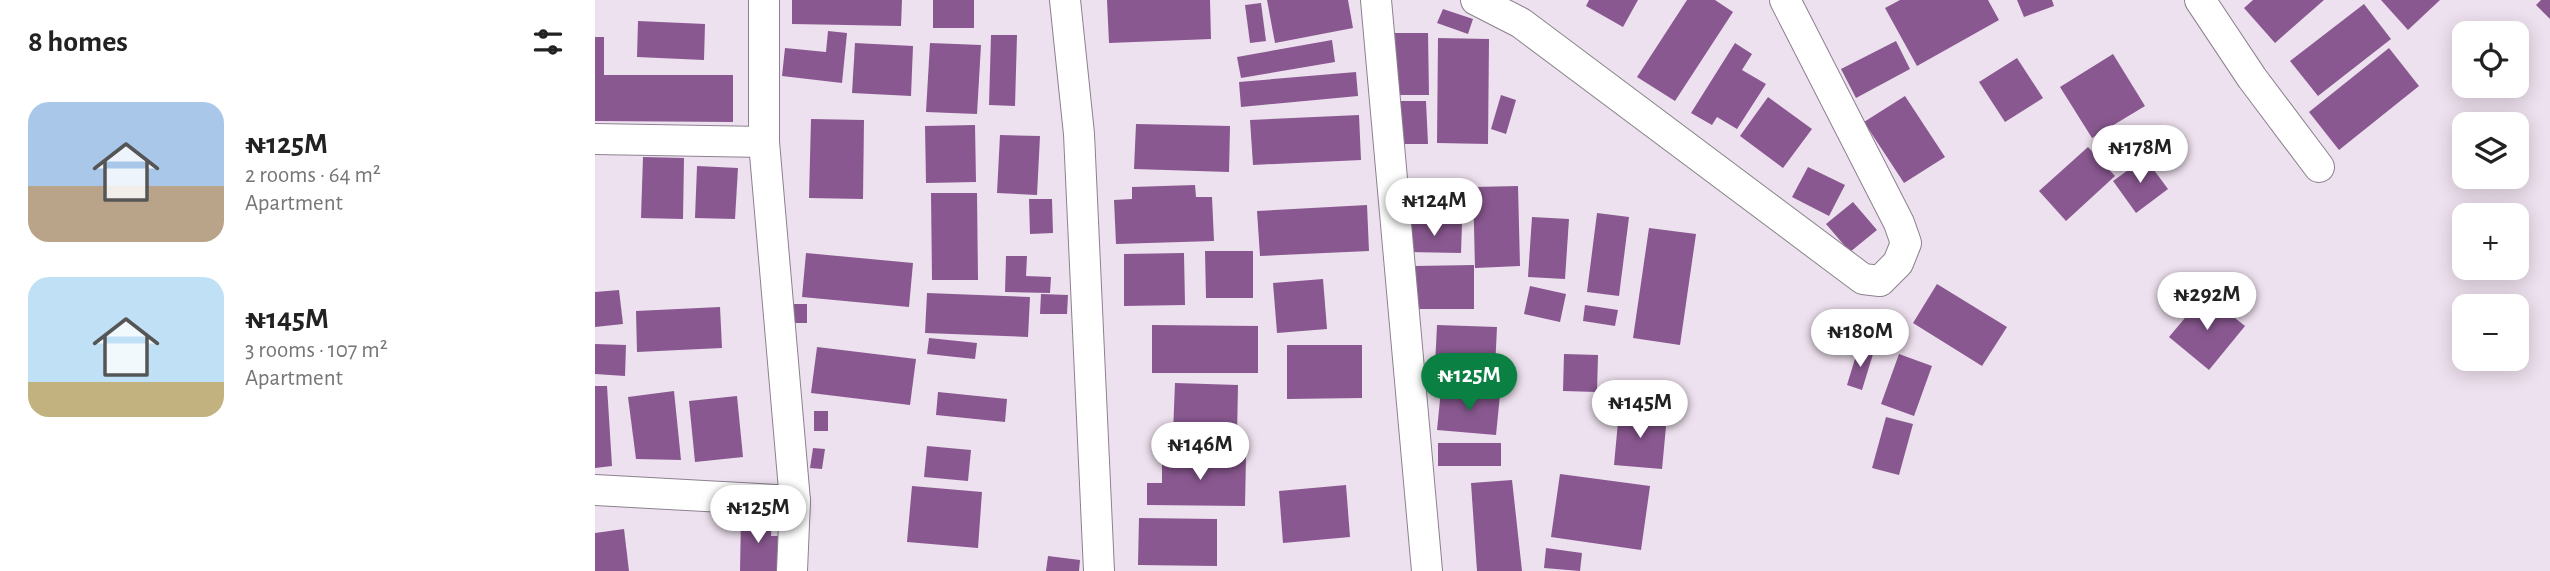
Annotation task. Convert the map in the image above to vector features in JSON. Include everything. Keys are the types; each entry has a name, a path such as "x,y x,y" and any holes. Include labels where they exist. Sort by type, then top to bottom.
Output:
{"street":[{"path":"764,0 764,142 795,501 792,571"},
{"path":"1065,0 1079,134 1099,571"},
{"path":"1376,0 1427,571"},
{"path":"1476,0 1521,23 1863,279 1880,281 1898,263 1906,243 1899,223 1785,0"},
{"path":"2200,0 2252,78 2319,167"},
{"path":"595,139 764,142"},
{"path":"595,490 795,501"}],"building":[{"path":"792,0 902,0 901,26 792,24"},
{"path":"933,0 974,0 974,28 933,28"},
{"path":"1107,0 1210,0 1211,39 1109,43"},
{"path":"1267,0 1348,0 1353,28 1275,43"},
{"path":"1589,0 1638,0 1623,27 1586,6"},
{"path":"1687,0 1715,0 1733,12 1675,101 1637,77"},
{"path":"1900,0 1988,0 1999,20 1917,66 1885,8"},
{"path":"2017,0 2052,0 2054,6 2024,17"},
{"path":"2253,0 2324,0 2275,43 2244,8"},
{"path":"2381,0 2440,0 2408,30"},
{"path":"2541,0 2550,0 2550,19 2536,5"},
{"path":"1261,3 1266,41 1250,43 1245,5"},
{"path":"2364,4 2391,39 2318,96 2290,61"},
{"path":"1443,9 1473,19 1468,34 1437,23"},
{"path":"638,21 705,24 704,60 637,57"},
{"path":"828,31 847,33 842,83 782,76 785,48 826,52"},
{"path":"1395,33 1428,33 1429,95 1396,95"},
{"path":"991,35 1017,35 1015,106 989,105"},
{"path":"595,37 604,37 604,75 733,75 733,122 595,121"},
{"path":"1438,38 1489,39 1488,144 1437,143"},
{"path":"1332,40 1335,62 1241,78 1237,57"},
{"path":"1896,41 1910,69 1856,98 1841,69"},
{"path":"855,43 913,46 911,96 852,93"},
{"path":"930,43 981,45 977,114 926,112"},
{"path":"1735,43 1752,54 1742,70 1766,84 1737,129 1717,117 1712,125 1691,113"},
{"path":"2389,48 2419,86 2339,150 2309,112"},
{"path":"2113,54 2145,106 2092,138 2060,87"},
{"path":"2017,58 2043,98 2005,122 1979,82"},
{"path":"1356,72 1358,96 1241,107 1239,82"},
{"path":"1501,95 1516,100 1506,134 1491,129"},
{"path":"1905,96 1945,157 1904,183 1864,122"},
{"path":"1768,97 1812,129 1783,168 1740,136"},
{"path":"1399,101 1426,101 1428,144 1400,144"},
{"path":"1359,115 1361,160 1253,165 1250,120"},
{"path":"811,119 864,120 863,199 809,198"},
{"path":"1136,124 1230,126 1229,172 1134,169"},
{"path":"975,125 976,182 926,183 925,126"},
{"path":"1000,135 1040,136 1037,195 997,193"},
{"path":"2088,147 2115,176 2066,221 2039,191"},
{"path":"643,157 684,158 683,219 641,218"},
{"path":"2145,158 2168,189 2136,213 2113,181"},
{"path":"697,166 738,168 735,219 695,218"},
{"path":"1808,167 1845,185 1829,216 1792,197"},
{"path":"1464,183 1465,218 1406,220 1405,185"},
{"path":"1195,185 1196,197 1212,197 1214,241 1116,244 1114,200 1132,199 1132,187"},
{"path":"1518,186 1520,266 1475,268 1473,187"},
{"path":"931,193 977,193 978,280 932,280"},
{"path":"1029,199 1052,199 1053,233 1030,234"},
{"path":"1853,202 1877,230 1850,252 1826,224"},
{"path":"1367,205 1369,251 1260,256 1257,211"},
{"path":"1597,213 1629,217 1619,296 1587,292"},
{"path":"1532,217 1569,219 1565,279 1528,277"},
{"path":"1407,222 1462,223 1461,253 1406,252"},
{"path":"1649,228 1696,234 1680,345 1633,338"},
{"path":"1205,251 1253,251 1253,298 1206,298"},
{"path":"806,253 913,263 909,307 802,297"},
{"path":"1184,253 1185,305 1124,306 1124,254"},
{"path":"1006,256 1027,256 1026,276 1051,277 1050,293 1005,292"},
{"path":"1474,265 1474,309 1415,309 1415,266"},
{"path":"1323,279 1327,329 1277,333 1273,283"},
{"path":"1937,284 2007,327 1982,366 1913,323"},
{"path":"1530,286 1566,294 1560,322 1524,314"},
{"path":"619,290 623,324 595,327 595,292"},
{"path":"927,293 1030,297 1028,337 925,333"},
{"path":"1041,294 1068,295 1067,314 1040,314"},
{"path":"2205,294 2245,326 2209,370 2169,337"},
{"path":"790,304 807,304 807,323 791,323"},
{"path":"1585,305 1618,310 1615,326 1583,321"},
{"path":"720,307 722,348 637,352 636,311"},
{"path":"1152,325 1258,326 1258,373 1152,373"},
{"path":"1437,325 1497,327 1495,369 1435,366"},
{"path":"929,338 977,343 975,359 927,354"},
{"path":"595,344 626,345 625,376 595,374"},
{"path":"1287,345 1362,345 1362,398 1287,399"},
{"path":"817,347 916,359 910,405 811,393"},
{"path":"1858,349 1873,354 1862,390 1847,385"},
{"path":"1564,354 1598,355 1597,392 1563,391"},
{"path":"1899,354 1932,366 1914,416 1881,404"},
{"path":"1175,383 1238,385 1237,436 1173,433"},
{"path":"595,386 607,386 612,466 595,468"},
{"path":"1441,390 1500,395 1496,435 1437,430"},
{"path":"674,391 681,460 636,459 628,397"},
{"path":"938,392 1007,399 1005,422 936,415"},
{"path":"737,396 743,457 695,462 689,401"},
{"path":"814,411 828,411 828,431 814,431"},
{"path":"1619,411 1667,416 1662,469 1614,465"},
{"path":"1886,417 1913,424 1899,475 1872,468"},
{"path":"1438,443 1501,443 1501,466 1438,466"},
{"path":"927,446 971,450 968,481 924,477"},
{"path":"813,448 825,449 822,469 810,468"},
{"path":"1162,456 1246,457 1245,506 1147,505 1147,483 1162,483"},
{"path":"1560,474 1650,486 1641,550 1551,537"},
{"path":"1512,480 1522,571 1477,571 1471,483"},
{"path":"1346,485 1350,537 1283,543 1279,491"},
{"path":"912,486 982,492 978,548 907,542"},
{"path":"741,517 772,517 771,536 778,536 777,571 740,571"},
{"path":"1139,518 1217,519 1217,566 1138,565"},
{"path":"624,529 629,571 595,571 595,533"},
{"path":"1546,548 1582,553 1580,571 1544,568"},
{"path":"1048,556 1080,560 1079,571 1046,571"}]}
